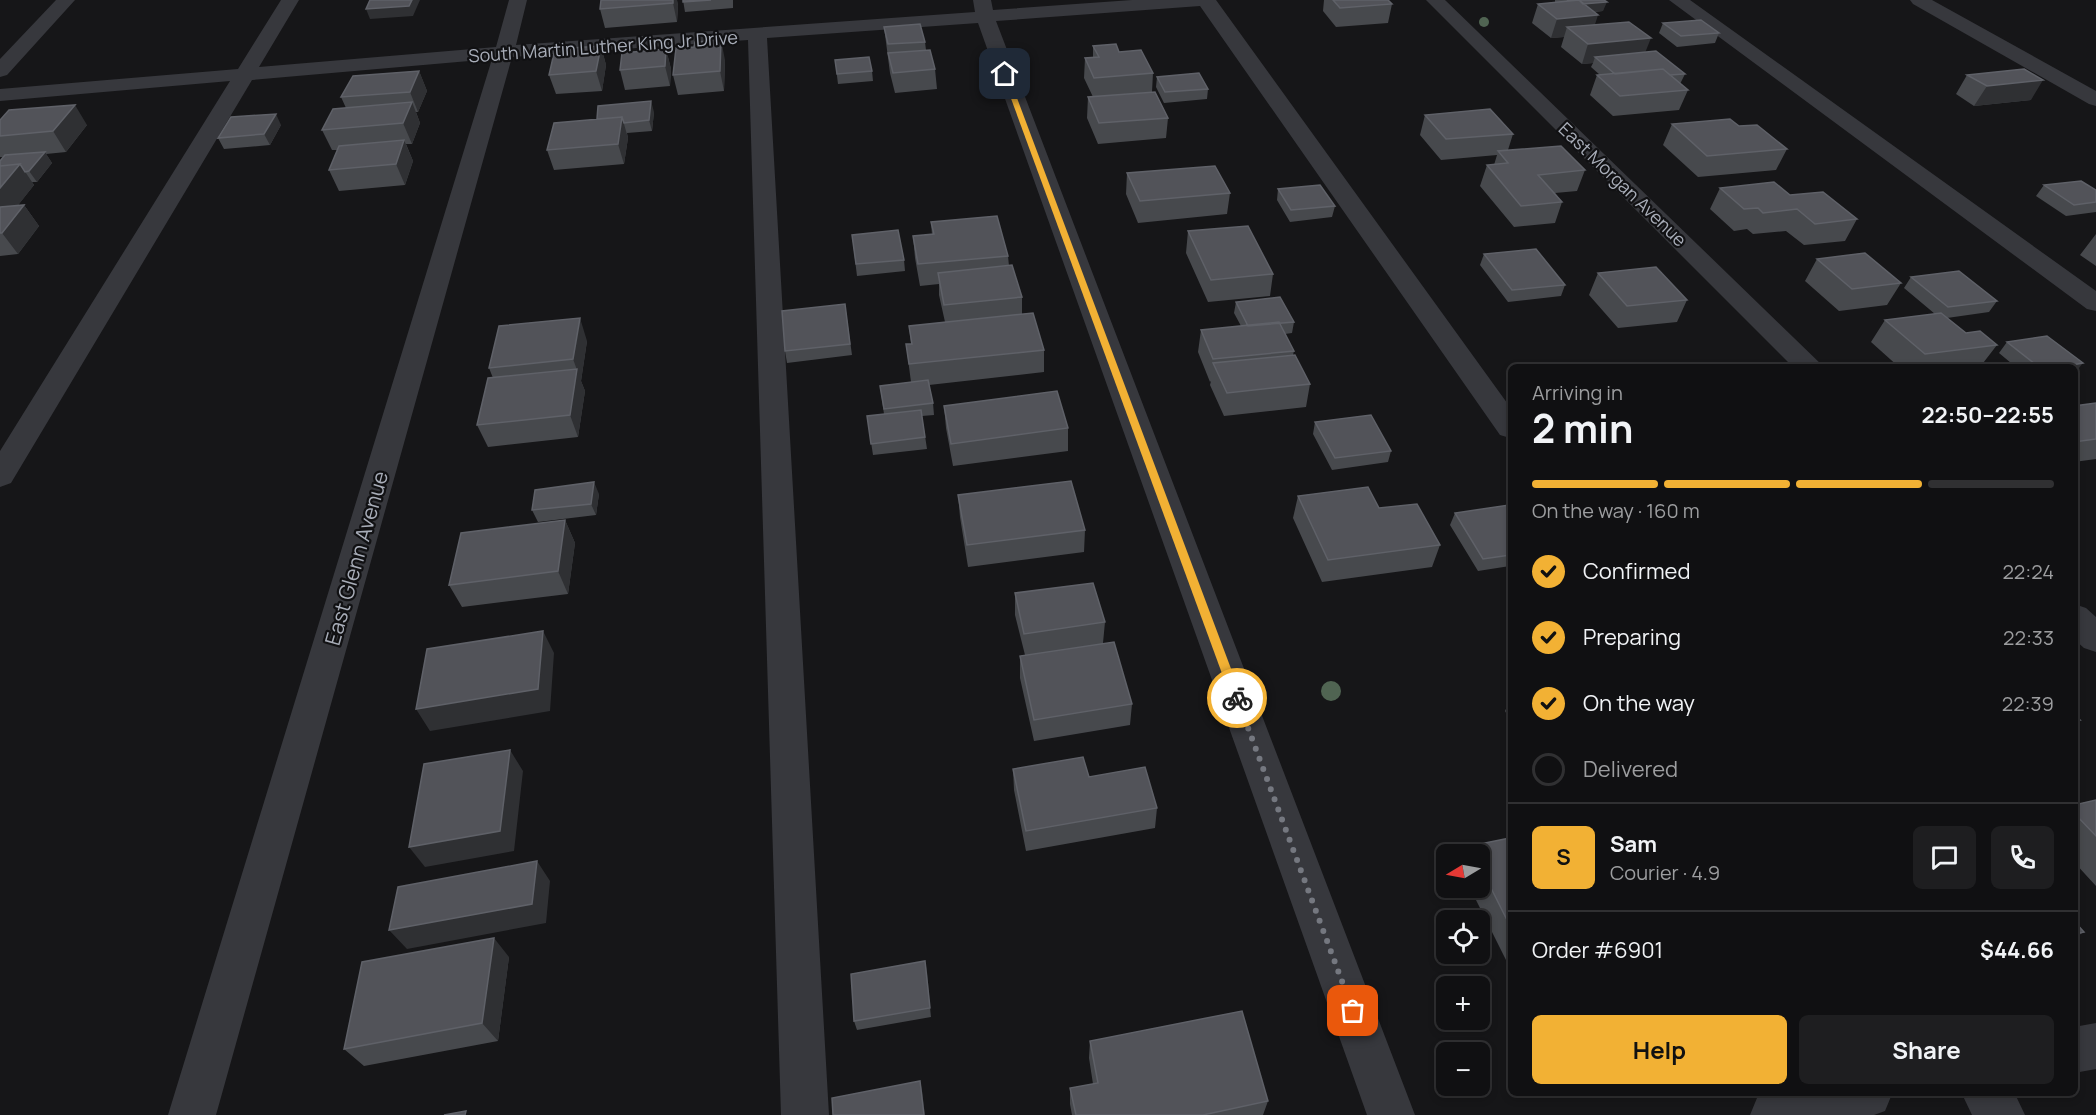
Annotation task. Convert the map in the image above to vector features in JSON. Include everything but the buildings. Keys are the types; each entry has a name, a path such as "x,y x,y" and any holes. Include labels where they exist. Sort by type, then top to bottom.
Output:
{"street":[{"path":"0,71 66,0"},
{"path":"0,476 290,0"},
{"name":"East Glenn Avenue","path":"192,1115 518,0"},
{"path":"1206,0 1508,425"},
{"name":"South Martin Luther King Jr Drive","path":"0,95 504,52 757,34 984,9 1206,0"},
{"name":"East Morgan Avenue","path":"1435,0 1808,364"},
{"path":"1678,0 2096,303"},
{"path":"1919,0 2096,100"},
{"path":"984,9 989,32 1391,1115"},
{"path":"757,34 805,1115"},
{"path":"2078,621 2096,638"},
{"path":"2078,1049 2096,1046"},
{"path":"1774,1115 1859,1096"},
{"path":"1987,1096 2001,1115"}],"way so far":[{"path":"1237,698 1353,1011"}],"route":[{"path":"1005,74 1237,698"}]}
